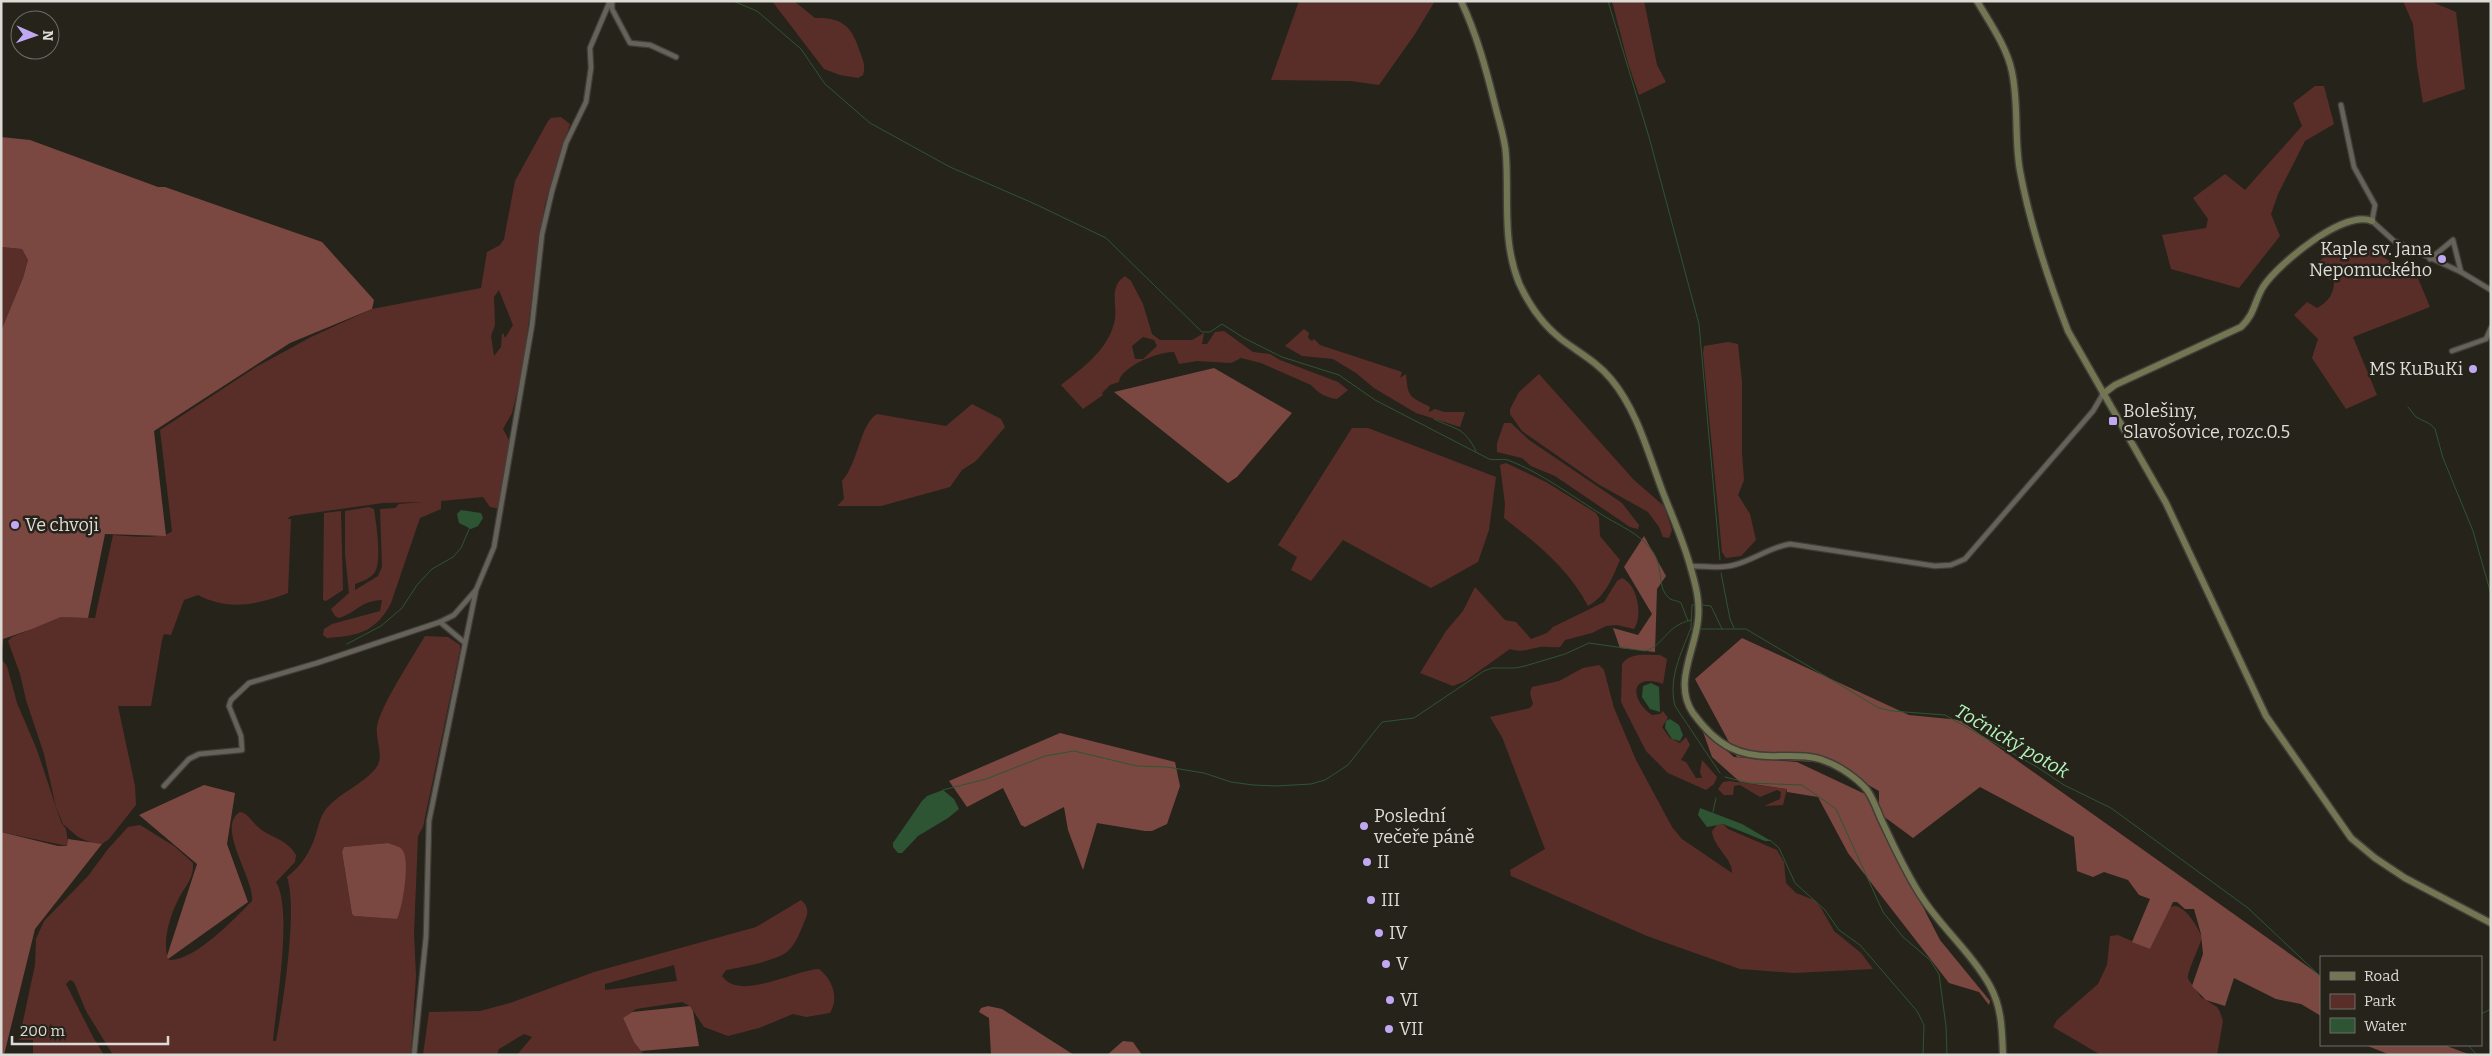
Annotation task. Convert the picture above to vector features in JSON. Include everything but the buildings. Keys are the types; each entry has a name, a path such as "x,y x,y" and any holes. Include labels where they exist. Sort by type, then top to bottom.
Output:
{"street":[{"path":"611,1 612,9 630,43 650,45 676,57"},
{"path":"414,1055 426,937 429,821 476,590 494,547 532,325 542,234 566,143 586,102 591,68 590,48 611,1"},
{"path":"1461,1 1482,50 1504,140 1506,160 1506,232 1512,264 1518,280 1526,297 1545,324 1611,379 1626,401 1642,437 1691,566 1698,594 1698,623 1684,681 1684,692 1692,710 1719,742 1733,750 1756,756 1805,756 1825,760 1852,777 1867,791 1923,900 1989,984 1998,1005 2002,1023 2003,1055"},
{"path":"1977,1 2000,41 2012,71 2016,107 2018,159 2024,192 2057,302 2068,331 2166,503 2266,716 2351,838 2375,858 2405,878 2491,923"},
{"path":"2341,105 2354,167 2375,205 2372,221"},
{"path":"1691,566 1730,566 1778,546 1790,544 1935,566 1951,564 1965,559 2093,411 2103,394 2114,385 2241,327 2251,318 2263,287 2284,263 2304,245 2331,230 2358,220 2372,221 2394,241 2461,272 2491,290"},
{"path":"2430,259 2453,240 2461,272"},
{"path":"2452,351 2486,339 2491,328"},
{"path":"164,786 189,759 198,754 242,750 241,736 229,706 231,700 249,683 349,653 440,622 454,615 476,590"},
{"path":"440,622 464,642"}],"green space":[{"path":"772,1 794,1 815,18 833,19 845,25 857,43 864,64 863,75 858,78 840,75 824,69"},
{"path":"1299,1 1435,1 1415,34 1379,85 1351,81 1271,80"},
{"path":"1612,1 1644,1 1657,65 1666,82 1639,95 1628,63"},
{"path":"2403,1 2430,1 2456,12 2465,89 2423,103 2413,24"},
{"path":"2315,86 2324,86 2334,124 2305,141 2278,194 2271,214 2280,236 2239,288 2171,269 2162,235 2206,228 2208,219 2193,198 2225,174 2245,190 2302,126 2293,103"},
{"path":"561,117 570,124 545,204 523,368 512,413 503,429 510,442 501,509 490,507 483,497 441,501 441,509 420,518 391,603 385,613 365,631 348,636 327,638 323,635 324,629 332,624 380,611 382,600 364,604 339,618 335,616 331,609 349,593 345,554 345,511 369,507 374,509 376,523 377,566 371,576 355,584 355,590 378,576 382,567 380,509 395,508 399,504 423,502 383,503 291,516 287,519 291,519 288,593 265,601 232,605 209,600 198,595 184,600 171,635 164,634 162,640 151,706 118,706 135,786 136,805 109,839 102,844 92,843 78,837 63,824 56,807 44,754 8,641 12,637 61,617 95,618 113,535 135,537 161,536 172,531 160,430 256,367 311,337 372,309 481,288 487,252 500,245 504,239 515,181 551,118","holes":["499,290 513,325 505,338 502,334 501,347 494,356 491,336 495,325 494,297"]},
{"path":"1,247 22,249 28,260 23,278 1,331"},
{"path":"2348,249 2373,250 2397,266 2410,268 2417,276 2430,307 2353,337 2377,395 2346,409 2312,358 2318,339 2294,315 2307,302 2317,308 2327,301 2333,291 2334,283 2318,271 2317,264 2324,257"},
{"path":"1125,276 1131,281 1143,304 1152,334 1160,340 1192,340 1204,333 1202,344 1207,344 1215,332 1224,331 1253,352 1270,354 1280,360 1338,382 1348,390 1337,399 1323,395 1311,385 1261,363 1241,358 1231,363 1197,361 1179,364 1174,352 1167,352 1150,357 1133,366 1121,376 1119,382 1110,385 1102,393 1103,395 1083,409 1061,385 1078,372 1102,348 1108,339 1115,319 1115,290 1120,280","holes":["1143,337 1154,340 1157,346 1143,359 1135,359 1132,346"]},
{"path":"1304,329 1309,333 1308,338 1312,341 1314,339 1320,345 1402,372 1400,378 1406,374 1409,392 1418,401 1430,407 1429,412 1435,409 1444,412 1465,412 1460,427 1416,413 1374,388 1356,373 1333,359 1302,356 1285,346"},
{"path":"1728,342 1738,344 1742,382 1744,480 1738,495 1750,514 1756,540 1741,556 1726,558 1722,552 1703,353 1704,346"},
{"path":"1539,374 1634,480 1664,506 1672,530 1669,538 1663,537 1659,527 1648,512 1598,484 1522,431 1510,414 1510,409 1519,392"},
{"path":"972,404 1001,419 1005,427 976,461 962,470 950,487 881,506 837,506 844,499 842,481 852,465 867,426 877,414 946,426"},
{"path":"1504,423 1511,423 1529,440 1622,503 1639,525 1638,529 1630,527 1555,476 1531,466 1522,458 1497,452 1497,443"},
{"path":"1352,428 1368,428 1496,477 1489,530 1478,562 1431,588 1343,540 1311,581 1291,570 1297,557 1278,545"},
{"path":"1506,463 1546,482 1596,513 1599,518 1600,536 1620,560 1604,592 1588,606 1562,568 1540,547 1504,518 1505,504 1500,465"},
{"path":"341,511 343,590 326,601 323,600 324,513"},
{"path":"1622,578 1632,587 1637,601 1638,617 1634,629 1617,625 1606,626 1592,633 1565,640 1560,647 1542,647 1522,651 1510,649 1465,681 1453,686 1420,673 1446,631 1463,611 1475,587 1505,620 1516,622 1531,639 1547,633 1553,627 1604,602 1617,581"},
{"path":"425,636 448,637 460,645 460,650 423,827 418,836 414,933 416,976 411,1055 113,1055 86,1011 74,982 70,980 66,984 104,1055 33,1055 33,1040 19,1040 35,965 36,939 44,921 88,876 108,849 128,827 140,825 174,846 193,863 192,874 177,902 166,939 169,960 190,954 213,938 252,901 248,880 238,854 232,829 233,819 240,812 248,816 263,831 288,845 296,855 295,862 276,882 281,895 283,935 273,1041 276,1041 290,934 290,892 287,877 296,869 307,854 313,843 322,815 329,805 364,780 379,763 380,753 377,727 379,718 390,695","holes":["388,843 399,847 397,919 354,916 352,914 342,853 344,847"]},
{"path":"1639,655 1660,655 1667,659 1663,684 1652,681 1644,682 1636,689 1637,695 1645,709 1652,715 1660,714 1663,711 1668,718 1662,727 1670,738 1680,743 1686,737 1690,745 1681,760 1686,762 1696,778 1702,778 1700,772 1702,760 1717,777 1714,784 1706,790 1668,773 1646,751 1621,702 1622,664 1625,660"},
{"path":"2,660 7,666 17,703 37,750 61,822 66,829 67,846 1,832"},
{"path":"1599,665 1604,670 1614,708 1636,760 1672,827 1682,839 1732,873 1729,863 1713,837 1712,831 1717,825 1723,824 1728,829 1777,850 1784,862 1786,883 1796,893 1814,900 1821,908 1834,931 1861,953 1873,969 1794,973 1740,969 1647,936 1511,876 1510,870 1545,849 1502,737 1490,717 1530,708 1533,704 1530,693 1532,687 1559,681 1583,668"},
{"path":"1729,781 1787,789 1783,805 1764,806 1780,799 1781,792 1777,790 1760,797 1740,785 1734,786 1733,795 1724,795 1718,789 1723,782"},
{"path":"801,900 807,909 807,914 796,941 783,955 768,961 726,970 722,976 730,983 741,986 768,983 819,969 828,978 833,989 834,1001 830,1013 806,1017 793,1014 759,1028 728,1036 704,1027 690,1006 682,1002 636,1009 623,1018 634,1042 643,1053 635,1055 517,1055 532,1037 524,1034 499,1049 497,1055 423,1055 429,1012 480,1011 510,1003 594,972 756,927","holes":["674,965 677,981 605,990 605,984"]},
{"path":"2175,906 2184,910 2202,937 2189,971 2188,979 2201,997 2217,1007 2220,1012 2223,1021 2217,1055 2101,1055 2053,1027 2057,1020 2098,984 2107,965 2110,936 2118,935 2150,949 2170,907"}],"shaded area":[{"path":"1,137 30,140 158,187 165,187 322,242 374,300 372,309 290,343 154,431 166,536 105,534 88,618 61,617 3,639 1,659 1,331 23,278 28,260 22,249 1,247"},
{"path":"1214,368 1292,413 1237,477 1228,483 1114,392"},
{"path":"1644,536 1666,576 1657,589 1655,652 1620,648 1613,628 1638,635 1652,614 1624,567"},
{"path":"1742,638 1909,715 1960,720 2320,975 2320,1015 2301,1004 2276,999 2234,978 2225,1006 2206,1000 2192,986 2203,954 2201,934 2194,909 2185,909 2177,902 2173,902 2150,949 2132,942 2150,899 2139,895 2128,880 2104,872 2093,877 2077,871 2074,837 1980,787 1913,838 1879,813 1879,791 1829,763 1737,757 1695,679"},
{"path":"1702,729 1734,757 1797,762 1865,794 1940,940 1990,1001 1989,1005 1979,992 1949,983 1848,853 1818,797 1787,792 1787,789 1740,782 1712,757"},
{"path":"1060,733 1175,762 1180,786 1167,824 1152,831 1145,831 1097,823 1083,870 1068,830 1064,807 1025,827 1021,825 1003,788 967,807 949,781"},
{"path":"204,785 235,793 227,844 248,902 168,959 167,956 197,864 139,815"},
{"path":"1,832 58,846 67,846 68,839 102,844 35,929 4,1055 1,1055"},
{"path":"388,843 397,846 404,853 406,867 405,886 397,919 354,916 352,914 342,852 344,847"},
{"path":"690,1006 693,1011 699,1046 641,1051 634,1042 623,1018 632,1012"},
{"path":"988,1006 1002,1009 1074,1055 991,1055 989,1018 979,1012 981,1008"},
{"path":"1123,1041 1133,1042 1142,1055 1107,1055"},
{"path":"2368,1046 2447,1046 2471,1055 2388,1054"}],"water":[{"path":"461,510 481,513 483,518 478,526 471,529 459,523 457,514"},
{"path":"1651,683 1659,687 1660,712 1650,709 1642,697 1643,686"},
{"path":"1670,719 1679,725 1683,735 1680,741 1672,739 1665,728 1666,721"},
{"path":"943,790 954,799 959,809 918,836 902,853 898,853 893,847 893,843 922,801 927,796"},
{"path":"1700,808 1742,824 1771,841 1765,841 1723,824 1707,827 1698,815"}],"waterway":[{"path":"733,1 757,11 801,49 825,84 870,123 950,167 1035,204 1106,238 1202,332 1210,332 1222,324 1244,338 1282,357 1339,375 1375,400 1489,459 1503,459 1521,465 1634,534 1655,554 1664,592 1669,598 1681,603 1688,621"},
{"path":"1608,1 1649,137 1699,324 1720,560"},
{"path":"2408,407 2416,417 2430,424 2435,429 2443,458 2473,531 2491,594"},
{"path":"1434,419 1463,433 1476,451"},
{"path":"347,644 381,626 402,608 417,585 432,569 453,557 461,548 470,527"},
{"path":"1721,573 1730,619 1734,628"},
{"path":"1691,627 1692,605 1695,604"},
{"path":"1702,605 1711,606 1722,629"},
{"path":"943,790 986,779 1045,756 1074,751 1137,766 1167,767 1204,773 1231,782 1276,786 1311,784 1325,780 1348,765 1382,722 1414,718 1484,671 1492,668 1525,666 1565,654 1589,643 1645,651 1657,645 1670,631 1682,623 1691,620"},
{"name":"Točnický potok","path":"1695,628 1691,628 1683,647 1674,676 1673,696 1675,706 1720,773"},
{"name":"Točnický potok","path":"1699,629 1746,629 1879,708 1892,711 1945,715 2037,767 2064,785 2111,808 2248,908 2320,976"},
{"name":"Točnický potok","path":"1725,777 1749,783 1802,785 1836,809 1883,912 1903,937 1930,960 1939,974 1946,1026 1947,1055"},
{"path":"1713,812 1716,798"},
{"path":"1770,840 1779,848 1795,883 1825,910 1839,930 1860,945 1917,1011 1924,1025 1923,1055"},
{"name":"Točnický potok","path":"2482,1014 2491,1009"},
{"path":"2469,1046 2477,1055"}],"place":[{"name":"Kaple sv. Jana Nepomuckého","path":"2442,259"},
{"name":"MS KuBuKi","path":"2473,369"},
{"name":"Bolešiny, Slavošovice, rozc.0.5","path":"2113,421"},
{"name":"Ve chvoji","path":"15,525"},
{"name":"Poslední večeře páně","path":"1364,826"},
{"name":"II","path":"1367,862"},
{"name":"III","path":"1371,900"},
{"name":"IV","path":"1379,933"},
{"name":"V","path":"1386,964"},
{"name":"VI","path":"1390,1000"},
{"name":"VII","path":"1389,1029"}]}
